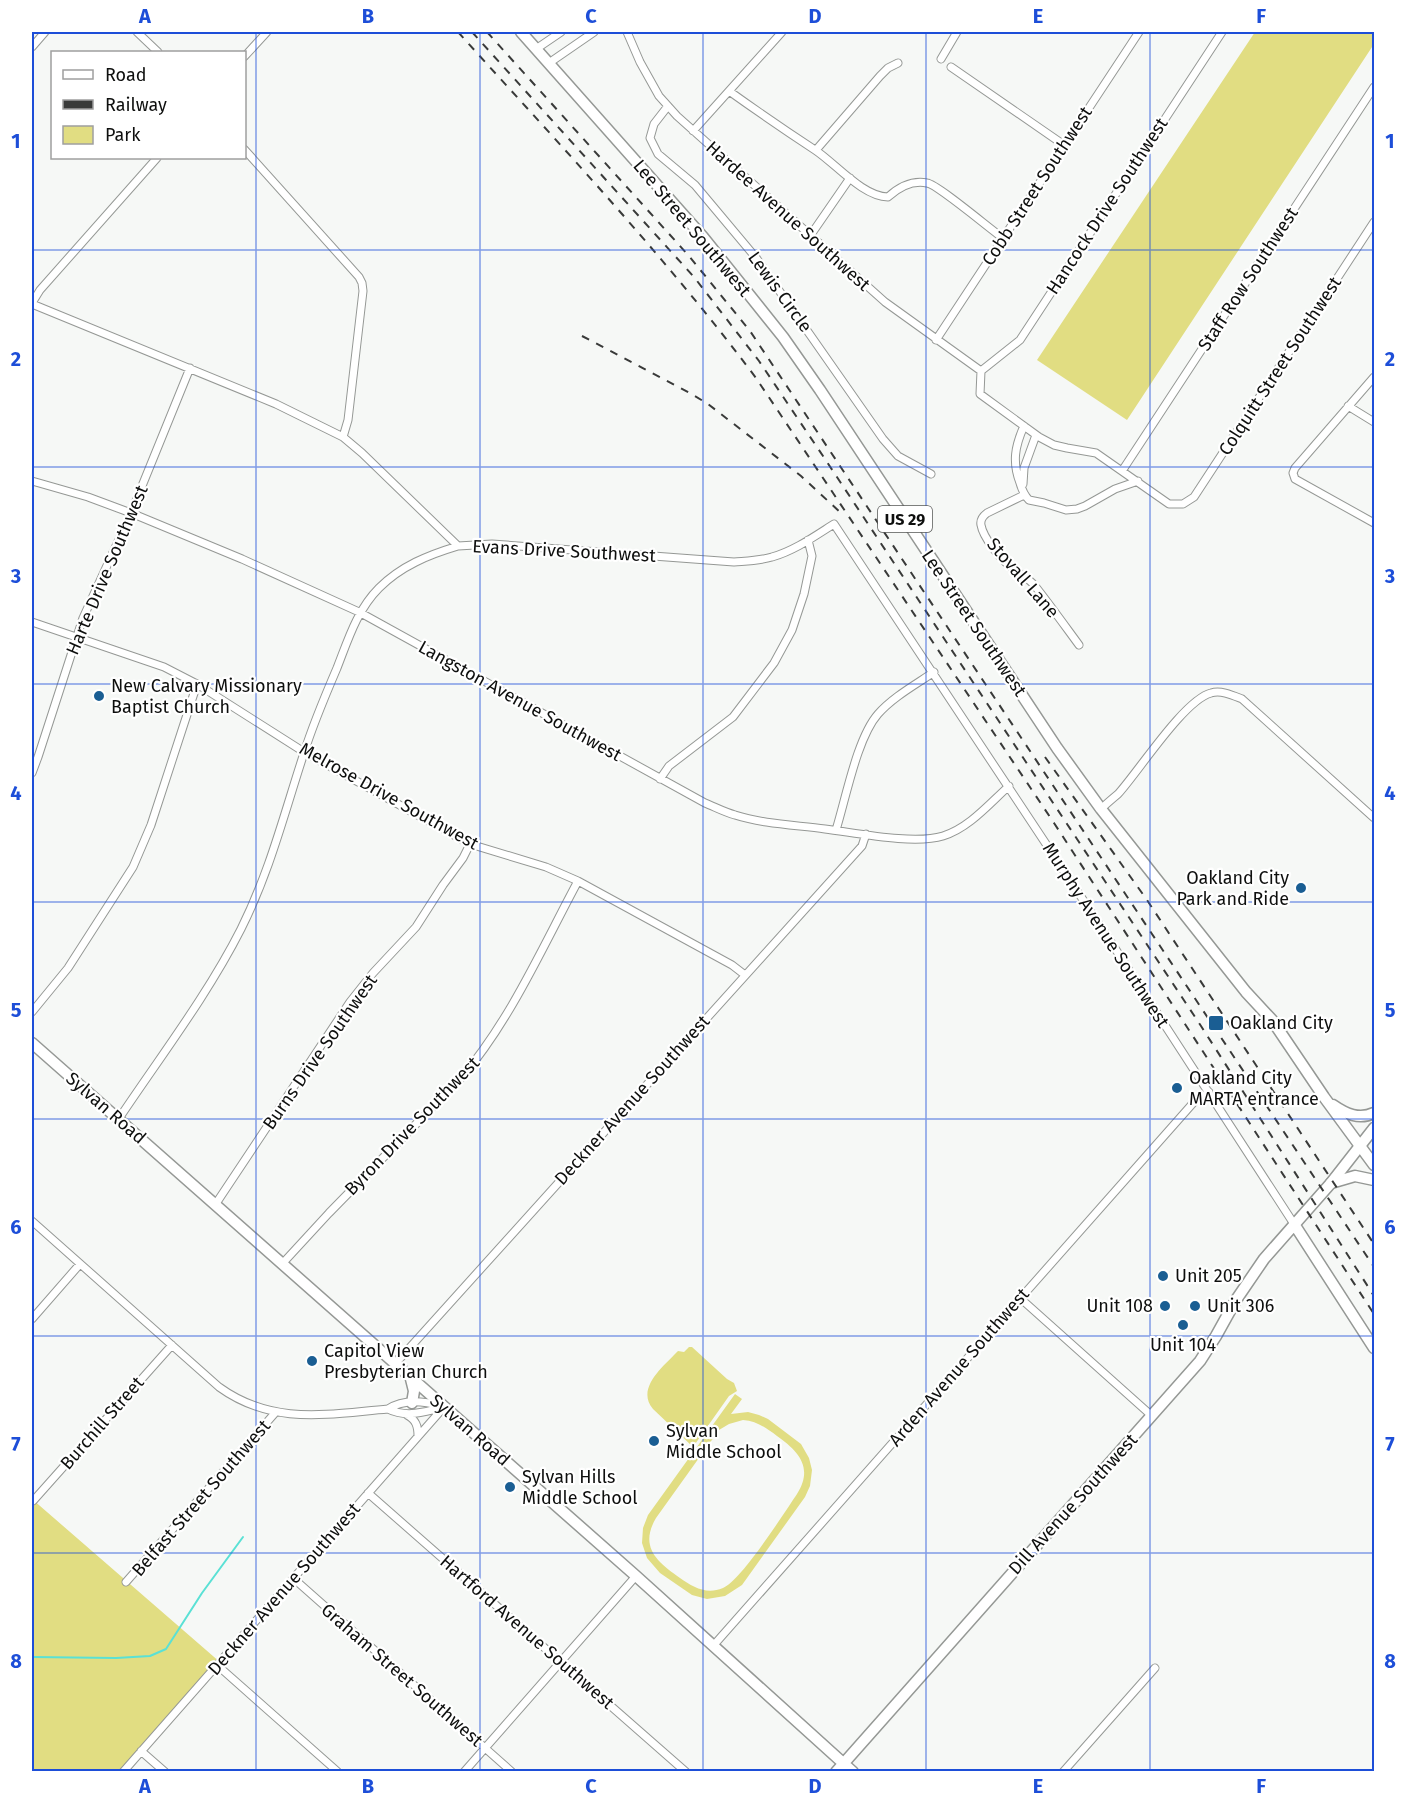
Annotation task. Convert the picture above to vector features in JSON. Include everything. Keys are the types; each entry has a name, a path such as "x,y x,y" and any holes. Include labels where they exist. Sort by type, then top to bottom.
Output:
{"main road":[{"name":"Lee Street Southwest","path":"521,32 703,237 783,338 1057,748 1101,809 1246,992 1272,1020 1374,1165"},
{"name":"Sylvan Road","path":"32,1043 636,1576 839,1767 853,1772"},
{"path":"1324,1097 1358,1117 1374,1113"},
{"name":"Dill Avenue Southwest","path":"839,1767 1200,1361 1250,1279 1374,1128"},
{"path":"1331,1183 1355,1176 1374,1180"},
{"name":"Murphy Avenue Southwest","path":"1294,1224 1374,1348"},
{"path":"409,1376 414,1391 412,1403"}],"street":[{"path":"32,47 45,32"},
{"path":"137,32 157,51"},
{"path":"246,55 267,32"},
{"path":"536,49 561,32"},
{"path":"549,63 594,32"},
{"name":"Hardee Avenue Southwest","path":"627,32 659,96 693,131 885,302 981,371"},
{"path":"693,131 782,32"},
{"path":"941,59 957,32"},
{"name":"Cobb Street Southwest","path":"936,340 1139,32"},
{"name":"Hancock Drive Southwest","path":"981,371 1020,340 1222,32"},
{"path":"816,150 880,76 888,68 898,63"},
{"path":"951,67 1064,145"},
{"name":"Staff Row Southwest","path":"1122,471 1374,87"},
{"path":"729,91 816,150 874,195 888,197 902,186 912,183 930,183 1003,238"},
{"name":"Lewis Circle","path":"668,106 654,124 650,138 658,154 695,185 758,259 883,439 898,456 931,474"},
{"path":"246,151 362,283 363,291 348,420 343,437"},
{"path":"32,304 40,290 156,159"},
{"path":"810,236 850,178"},
{"name":"Colquitt Street Southwest","path":"1138,481 1169,504 1180,505 1189,502 1194,497 1374,222"},
{"name":"Evans Drive Southwest","path":"32,304 276,404 343,437 363,453 458,546 492,544 734,562 773,557 788,551 834,524"},
{"name":"Harte Drive Southwest","path":"32,773 83,618 131,513 190,368"},
{"path":"981,371 980,394 1036,435 1060,447 1096,453 1138,481"},
{"path":"1374,376 1293,473 1295,479 1374,523"},
{"path":"1348,406 1374,422"},
{"path":"1024,426 1017,440 1014,458 1024,495 1029,501 1066,510 1077,509 1114,489 1138,481"},
{"path":"1024,495 1022,479 1024,468 1036,435"},
{"name":"Langston Avenue Southwest","path":"32,481 88,497 131,513 242,559 359,612 660,779 705,803 735,815 761,821 917,840 944,836 967,823 1009,786"},
{"name":"Stovall Lane","path":"1024,495 987,513 982,517 981,524 1002,559 1033,584 1079,645"},
{"name":"Murphy Avenue Southwest","path":"834,524 1009,786 1294,1224"},
{"path":"660,779 669,766 733,717 774,663 792,630 804,594 812,556 808,540"},
{"path":"118,1120 209,986 241,930 273,854 304,752 359,612 378,589 402,569 429,555 458,546"},
{"name":"Melrose Drive Southwest","path":"32,622 164,667 197,684 304,752 470,844 546,867 578,881 732,965 745,975"},
{"path":"836,830 861,744 870,724 889,703 934,672"},
{"path":"32,1012 68,968 133,867 151,825 197,684"},
{"path":"1101,809 1118,794 1189,706 1211,692 1219,692 1232,694 1242,699 1374,818"},
{"name":"Deckner Avenue Southwest","path":"394,1364 862,846 866,834"},
{"name":"Burns Drive Southwest","path":"215,1205 350,1002 373,973 416,927 470,844"},
{"name":"Byron Drive Southwest","path":"282,1264 329,1212 462,1077 482,1053 503,1021 578,881"},
{"name":"Arden Avenue Southwest","path":"713,1646 1194,1102 1209,1092"},
{"path":"32,1221 171,1345 229,1394 249,1405 275,1413 306,1415 388,1409 395,1405 426,1402 444,1407"},
{"path":"32,1319 80,1264"},
{"path":"1020,1298 1152,1416"},
{"name":"Burchill Street","path":"33,1502 171,1345"},
{"path":"388,1409 404,1414 444,1407"},
{"name":"Deckner Avenue Southwest","path":"123,1772 444,1407"},
{"name":"Belfast Street Southwest","path":"126,1582 275,1413"},
{"path":"404,1414 416,1423 418,1436"},
{"name":"Hartford Avenue Southwest","path":"368,1493 686,1772"},
{"path":"464,1772 636,1576"},
{"name":"Graham Street Southwest","path":"293,1578 512,1772"},
{"path":"217,1665 338,1772"},
{"path":"1063,1772 1155,1668"},
{"path":"141,1751 165,1772"}],"green space":[{"path":"1255,32 1374,32 1374,44 1127,420 1037,360"},
{"path":"692,1347 734,1383 737,1391 729,1396 693,1447 653,1409 648,1401 647,1393 660,1370 678,1351 684,1352"},
{"path":"735,1394 742,1399 731,1414 748,1412 768,1419 801,1444 809,1458 812,1470 810,1486 805,1497 742,1585 725,1596 707,1599 692,1595 660,1573 647,1558 642,1543 643,1528 648,1515","holes":["748,1421 769,1430 797,1454 804,1468 802,1484 773,1530 731,1583 717,1590 700,1589 680,1578 658,1560 650,1546 651,1528 719,1430 729,1424"]},
{"path":"32,1499 221,1663 124,1771 32,1771"}],"waterway":[{"path":"32,1657 150,1656 166,1649 202,1593 243,1537"}],"railway":[{"path":"458,32 649,245 756,378 1054,823 1374,1314"},
{"path":"472,32 694,277 759,361 1201,1026 1374,1296"},
{"path":"487,32 689,256 750,331 1374,1267"},
{"path":"582,336 708,404 801,476 841,513"},
{"path":"1045,757 1147,900 1374,1244"}],"place":[{"name":"New Calvary Missionary Baptist Church","path":"99,696"},
{"name":"Oakland City Park and Ride","path":"1301,888"},
{"name":"Oakland City","path":"1216,1023"},
{"name":"Oakland City MARTA entrance","path":"1177,1088"},
{"name":"Unit 205","path":"1163,1276"},
{"name":"Unit 108","path":"1165,1306"},
{"name":"Unit 306","path":"1195,1306"},
{"name":"Unit 104","path":"1183,1325"},
{"name":"Capitol View Presbyterian Church","path":"312,1361"},
{"name":"Sylvan Middle School","path":"654,1441"},
{"name":"Sylvan Hills Middle School","path":"510,1487"}]}
